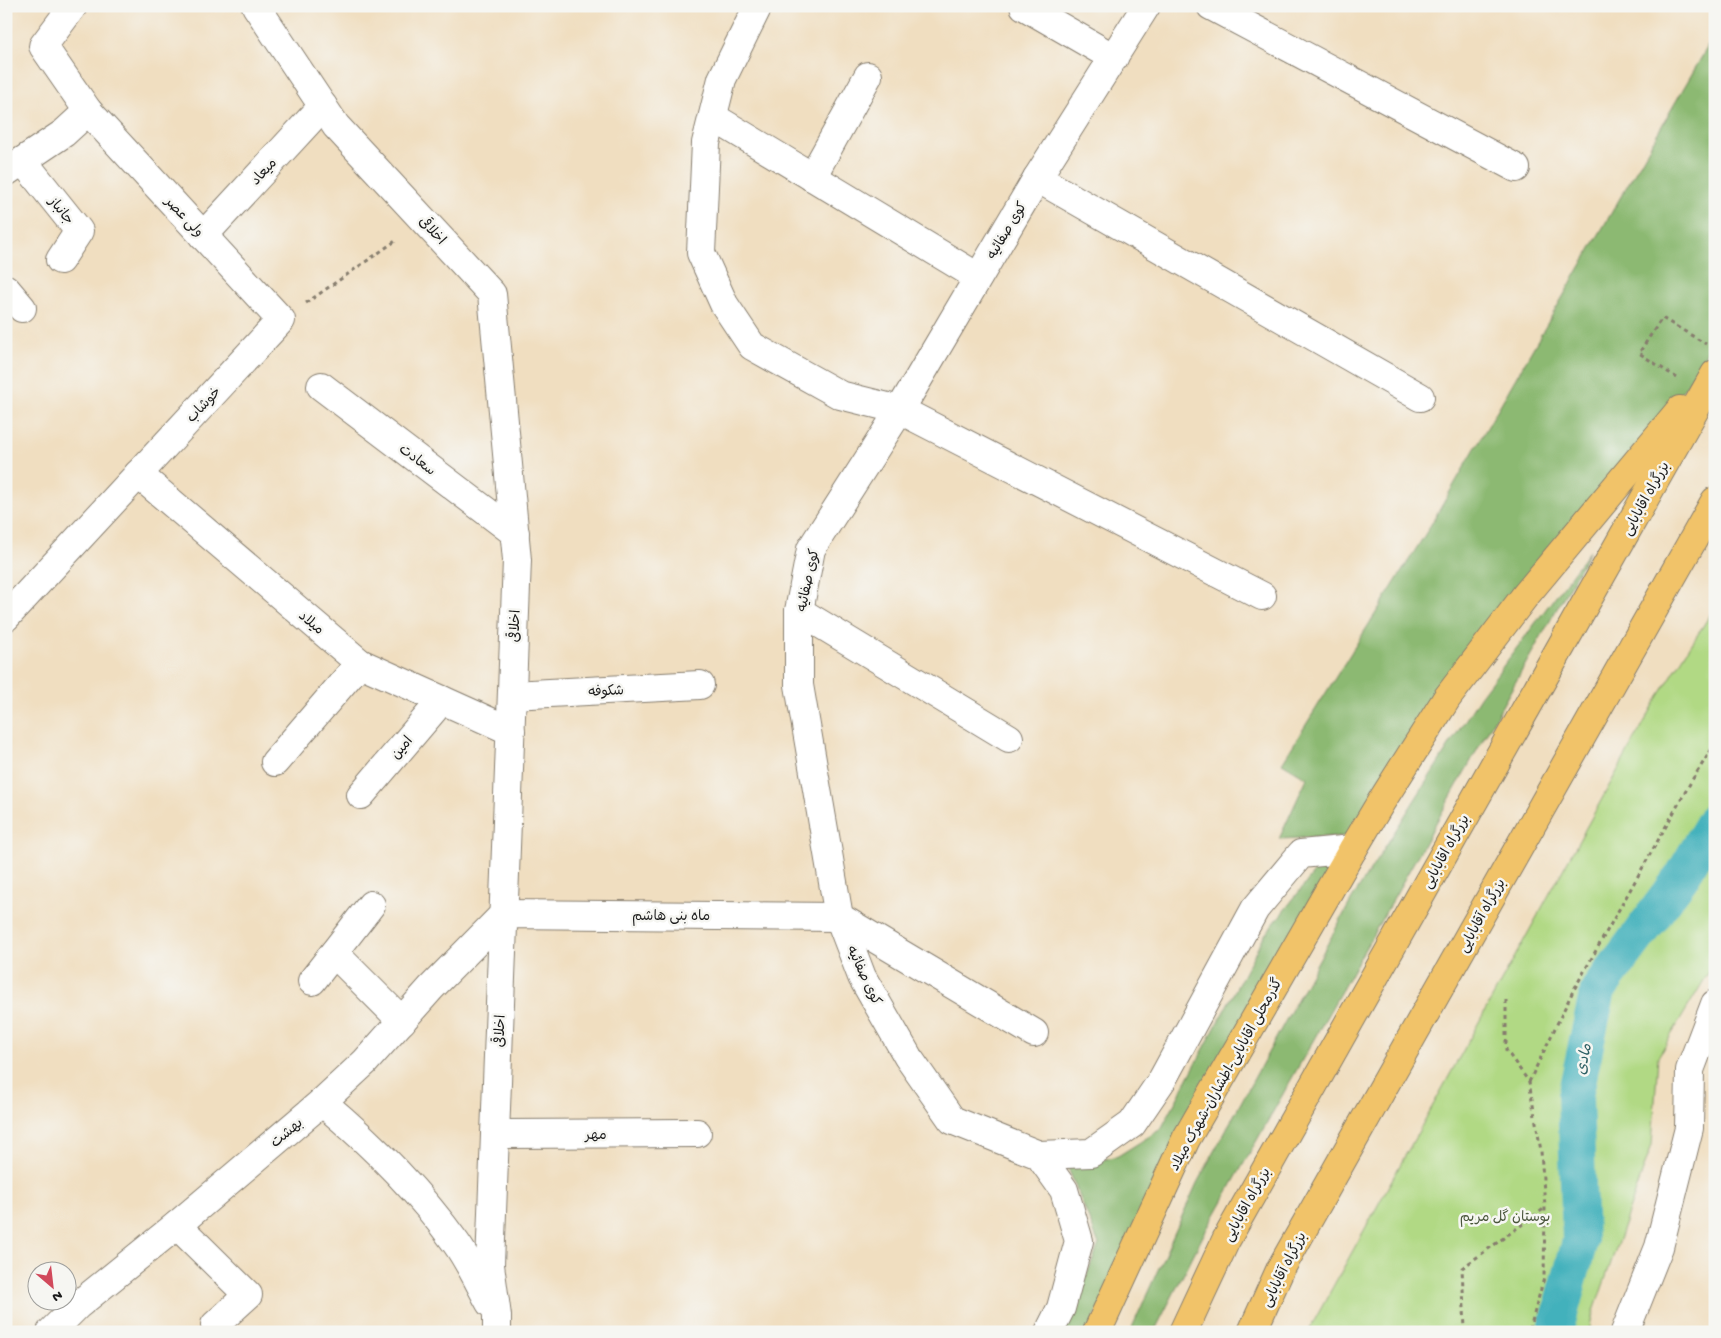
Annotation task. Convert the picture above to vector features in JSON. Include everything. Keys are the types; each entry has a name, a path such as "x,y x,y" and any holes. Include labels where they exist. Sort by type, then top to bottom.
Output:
{"main road":[{"path":"1706,382 1711,357"},
{"name":"گذرمحلی اقابابایی-اطشاران-شهرک میلاد","path":"1097,1332 1186,1139 1381,802 1453,690 1524,596 1706,382"},
{"name":"بزرگراه اقابابایی","path":"1183,1332 1226,1240 1706,382"},
{"name":"بزرگراه آقابابایی","path":"1252,1332 1281,1268 1715,501"}],"street":[{"name":"ولی عصر","path":"73,6 43,46 88,111 281,320"},
{"name":"اخلاقی","path":"256,6 336,126 492,294 517,560 490,1265 497,1324"},
{"path":"758,6 722,79 712,116 706,142 701,253 724,304 752,346 840,395 900,410 1262,596"},
{"path":"1024,6 1114,58"},
{"name":"کوی صفائیه","path":"1038,1155 952,1120 908,1057 862,977 839,917 799,685 799,611 811,549 900,410 1037,178 1146,6"},
{"path":"1211,6 1516,168"},
{"path":"812,176 868,76"},
{"name":"میعاد","path":"203,236 323,106"},
{"path":"14,166 64,133 88,111"},
{"path":"712,116 978,277"},
{"name":"جانباز","path":"14,166 79,231 60,260"},
{"path":"1037,178 1420,397"},
{"name":"خوشاب","path":"6,617 281,320"},
{"name":"سعادت","path":"321,386 514,533"},
{"name":"میلاد","path":"138,474 360,663 510,731"},
{"path":"799,611 1009,738"},
{"path":"275,762 360,663"},
{"name":"شکوفه","path":"512,695 700,686"},
{"name":"امین","path":"361,795 442,700"},
{"path":"1038,1155 1091,1153 1132,1124 1162,1080 1255,909 1301,854 1353,849"},
{"path":"312,981 372,905"},
{"name":"ماه بنی هاشم","path":"504,914 839,917"},
{"name":"بهشت","path":"51,1332 78,1305 177,1225 322,1102 365,1062 431,988 504,914"},
{"path":"839,917 1034,1033"},
{"path":"334,953 402,1021"},
{"path":"1625,1332 1658,1247 1689,1128 1690,1070 1715,1004"},
{"path":"322,1102 352,1128 404,1179 457,1244 497,1324"},
{"name":"مهر","path":"495,1134 697,1133"},
{"path":"1038,1155 1064,1190 1079,1241 1061,1308 1049,1332"},
{"path":"177,1225 248,1295 215,1325"}],"path":[{"path":"281,320 424,221"},
{"path":"1706,382 1639,353 1662,318 1711,357"},
{"path":"1529,1082 1572,993 1692,780 1715,744"},
{"path":"1506,1000 1506,1050 1529,1082 1541,1151 1545,1208 1544,1278 1529,1332"},
{"path":"1464,1332 1462,1268 1545,1208"}],"green space":[{"path":"1715,34 1715,338 1687,385 1569,525 1346,836 1279,839 1307,778 1282,763 1426,533"},
{"path":"1590,550 1204,1234 1154,1332 1130,1332 1197,1183 1352,899 1480,697"},
{"name":"بوستان گل مریم","path":"1715,607 1715,962 1658,1057 1652,1145 1592,1317 1589,1332 1308,1332 1657,699"},
{"path":"1334,862 1087,1332 1064,1332 1099,1244 1068,1168 1118,1156 1161,1129 1264,936 1317,869"}],"waterway":[{"name":"مادی","path":"1555,1332 1580,1241 1575,1096 1598,990 1681,878 1715,820"}]}
